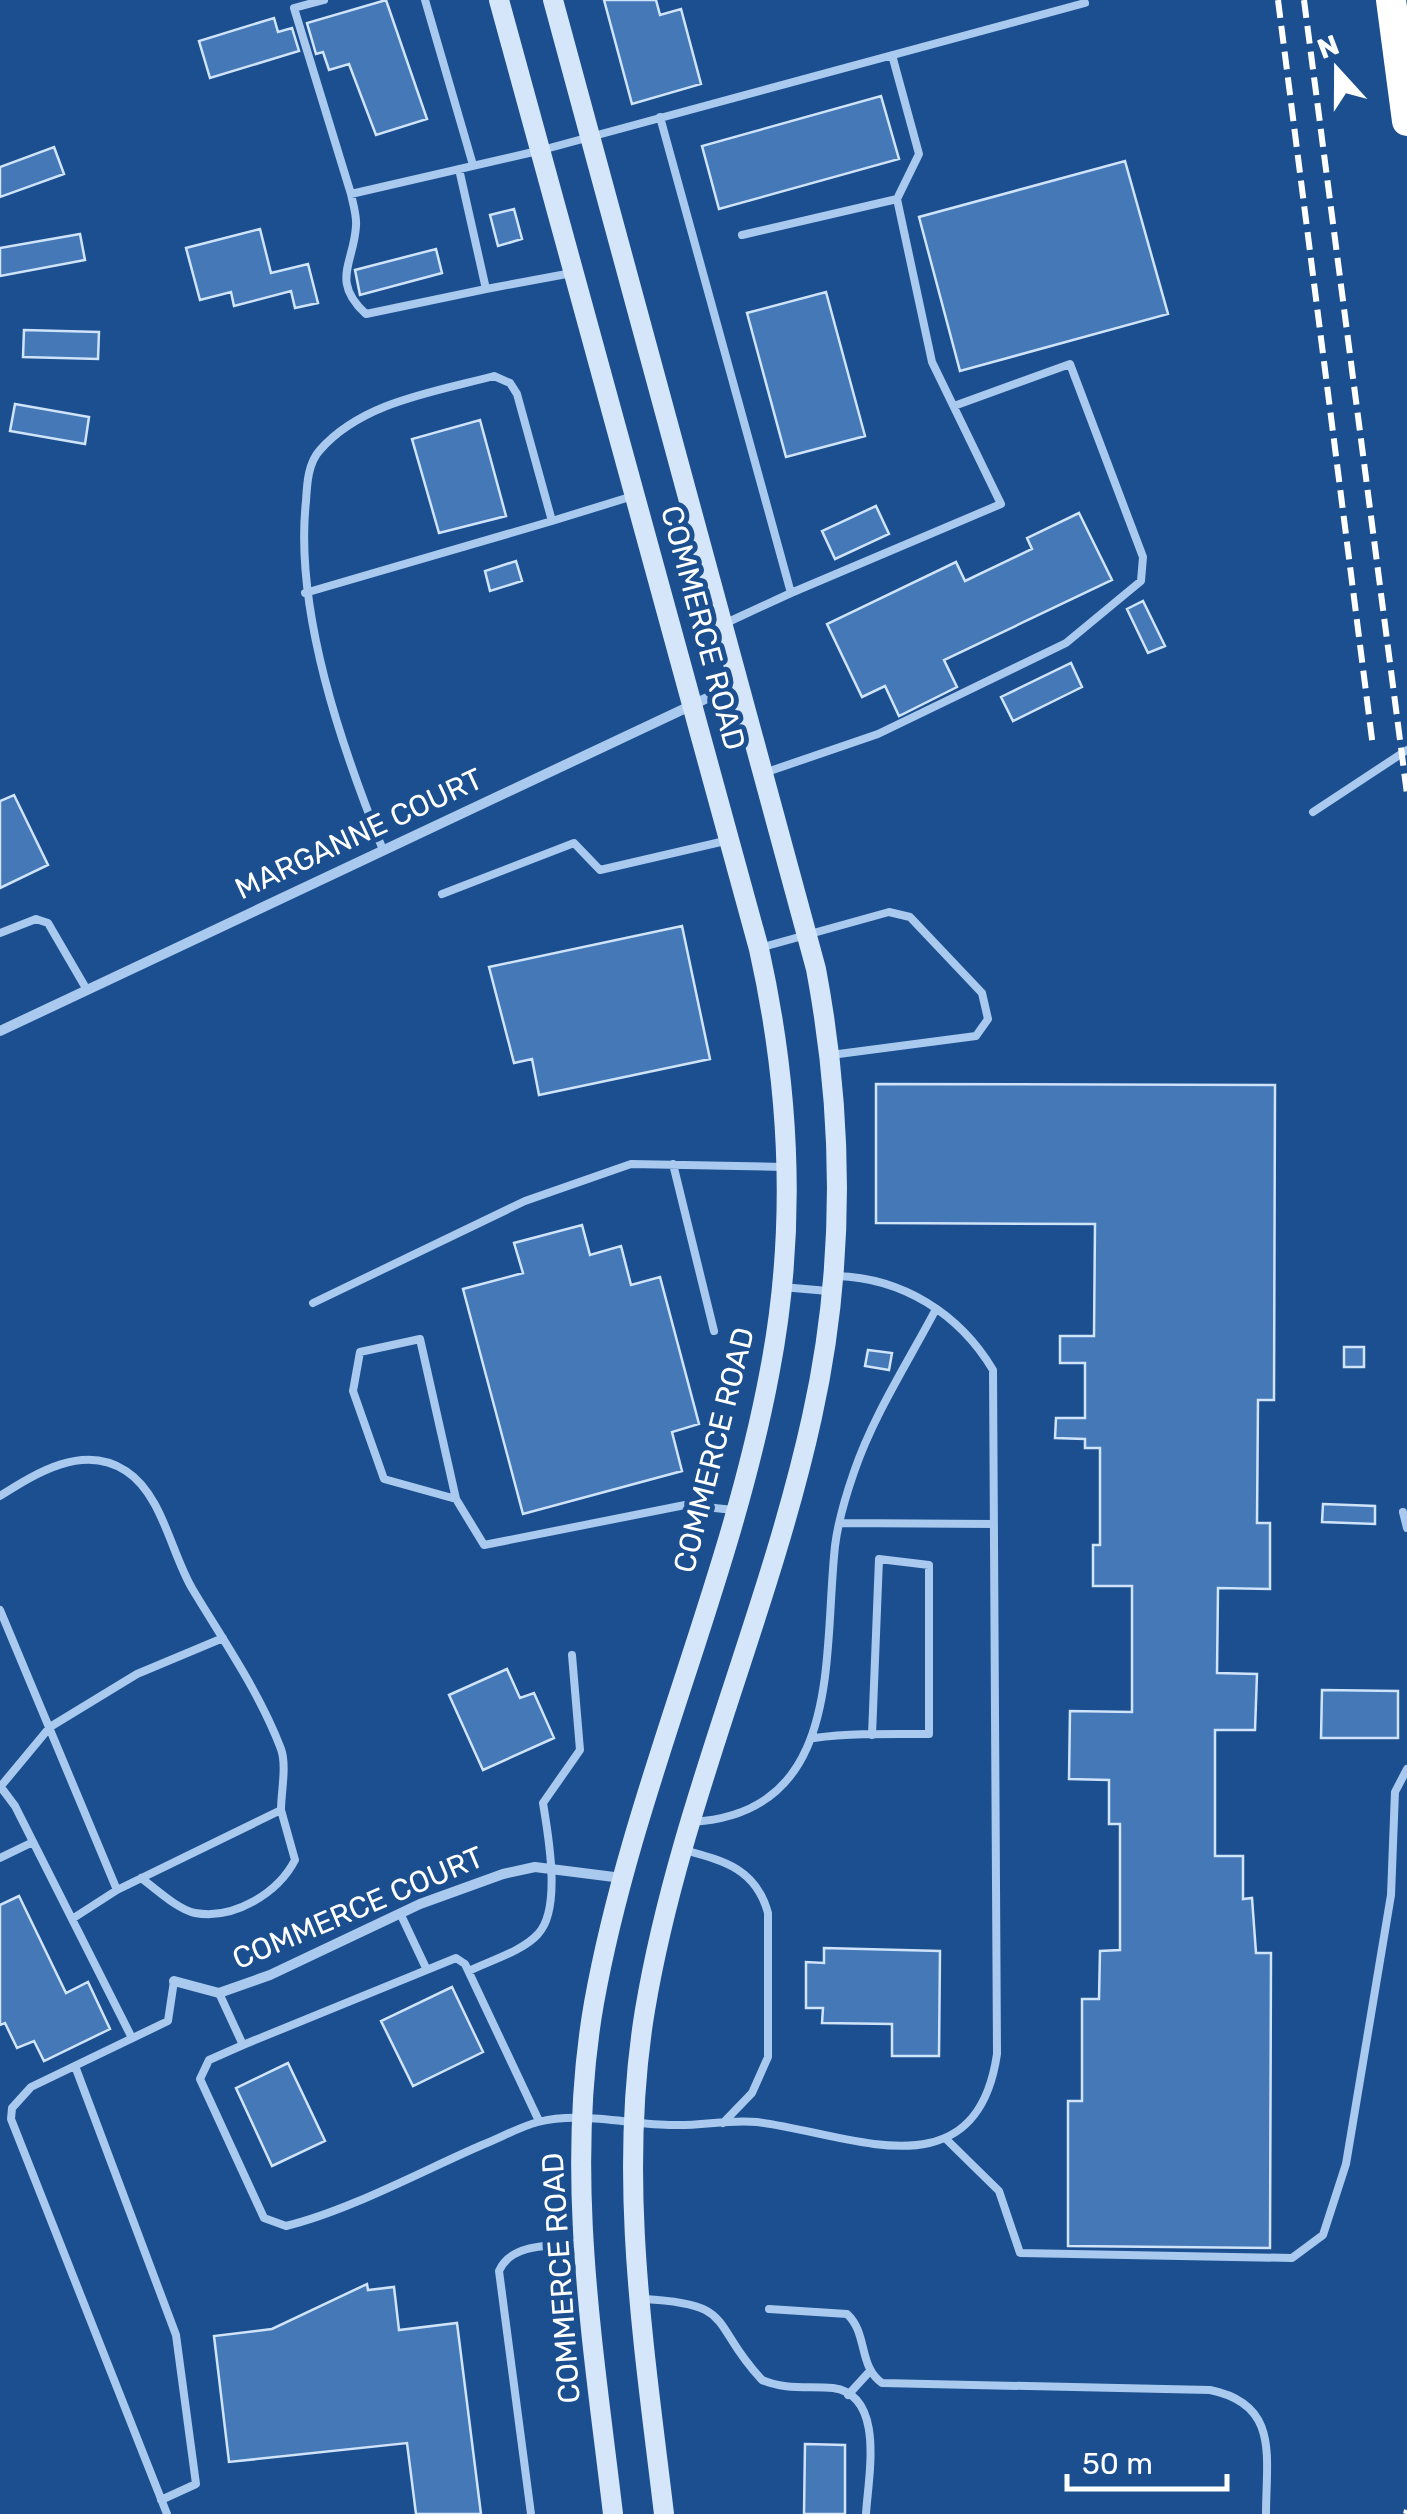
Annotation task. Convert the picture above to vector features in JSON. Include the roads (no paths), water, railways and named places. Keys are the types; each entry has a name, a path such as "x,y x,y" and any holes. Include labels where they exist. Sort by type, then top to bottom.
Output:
{"highway":[{"path":"1391,0 1407,121"}],"main road":[{"name":"COMMERCE ROAD","path":"500,0 759,948 780,1068 788,1168 782,1286 770,1372 734,1510 623,1878 594,2004 582,2120 582,2243 613,2514"},
{"name":"COMMERCE ROAD","path":"553,0 807,935 830,1056 838,1180 834,1284 802,1460 692,1822 652,1973 633,2120 632,2210 664,2514"}],"street":[{"name":"MARGANNE COURT","path":"0,1031 740,682"},
{"name":"COMMERCE COURT","path":"174,1980 218,1994 270,1975 400,1913 503,1874 536,1867 623,1878"}],"lane":[{"path":"324,0 294,8 351,194 356,227 344,266 351,296 366,314 575,272"},
{"path":"425,0 473,164"},
{"path":"351,194 542,150 1085,3"},
{"path":"724,624 1002,504 932,362 897,198 919,154 892,55"},
{"path":"660,118 791,593"},
{"path":"459,169 486,289"},
{"path":"742,236 897,198"},
{"path":"764,774 878,734 1066,643 1141,581 1143,558 1070,364 954,406"},
{"path":"383,850 356,783 305,593 302,538 308,476 316,454 361,417 422,395 494,376 510,383 518,394 552,521"},
{"path":"305,593 636,496"},
{"path":"1312,812 1407,750"},
{"path":"442,894 574,842 600,870 729,840"},
{"path":"759,948 889,912 910,917 982,993 988,1019 976,1036 830,1056"},
{"path":"0,933 29,920 43,920 87,990"},
{"path":"313,1303 524,1201 631,1164 788,1168"},
{"path":"673,1164 714,1331"},
{"path":"539,2121 469,1972 456,1958 208,2060 200,2078 264,2218 277,2226 294,2224 539,2121 633,2120 648,2125 755,2122 878,2147 918,2146 944,2138 982,2106 993,2082 997,2054 993,1370 982,1350 936,1309 882,1279 864,1277 834,1284 782,1286"},
{"path":"692,1822 722,1820 749,1812 772,1796 797,1770 814,1738 840,1523 869,1437 936,1309"},
{"path":"456,1499 384,1479 353,1391 360,1352 420,1339 456,1499 484,1545 685,1504 734,1510"},
{"path":"0,1496 38,1471 84,1458 126,1471 154,1505 191,1587 224,1638 283,1753 280,1810 295,1860 285,1880 240,1909 193,1913 141,1878"},
{"path":"1403,1512 1407,1528"},
{"path":"840,1523 994,1524"},
{"path":"814,1738 929,1734 929,1566 906,1559 879,1559 872,1734"},
{"path":"0,1610 117,1890"},
{"path":"132,2038 33,1842 0,1786 50,1727 137,1674 224,1638"},
{"path":"469,1972 540,1933 553,1870 543,1803 580,1750 572,1654"},
{"path":"944,2138 999,2191 1020,2253 1292,2258 1323,2235 1346,2164 1391,1895 1396,1792 1407,1769"},
{"path":"72,1920 117,1890 280,1810"},
{"path":"0,1858 33,1842"},
{"path":"684,1850 735,1865 763,1892 768,1913 768,2057 752,2094 723,2123"},
{"path":"400,1913 426,1968"},
{"path":"166,2514 14,2131 12,2108 20,2096 168,2021 174,1980"},
{"path":"218,1994 243,2045"},
{"path":"74,2066 176,2335 196,2484 161,2500"},
{"path":"530,2514 499,2271 509,2256 521,2250 582,2243"},
{"path":"640,2298 678,2300 711,2311 756,2374 771,2384 835,2388 848,2395 870,2426 866,2514"},
{"path":"769,2309 847,2314 860,2331 870,2371 882,2383 1210,2390 1238,2396 1260,2421 1265,2434 1266,2514"},
{"path":"848,2395 870,2371"}],"railway":[{"path":"1278,0 1373,747"},
{"path":"1304,0 1407,794"},
{"path":"1406,2514 1407,2510"}]}
